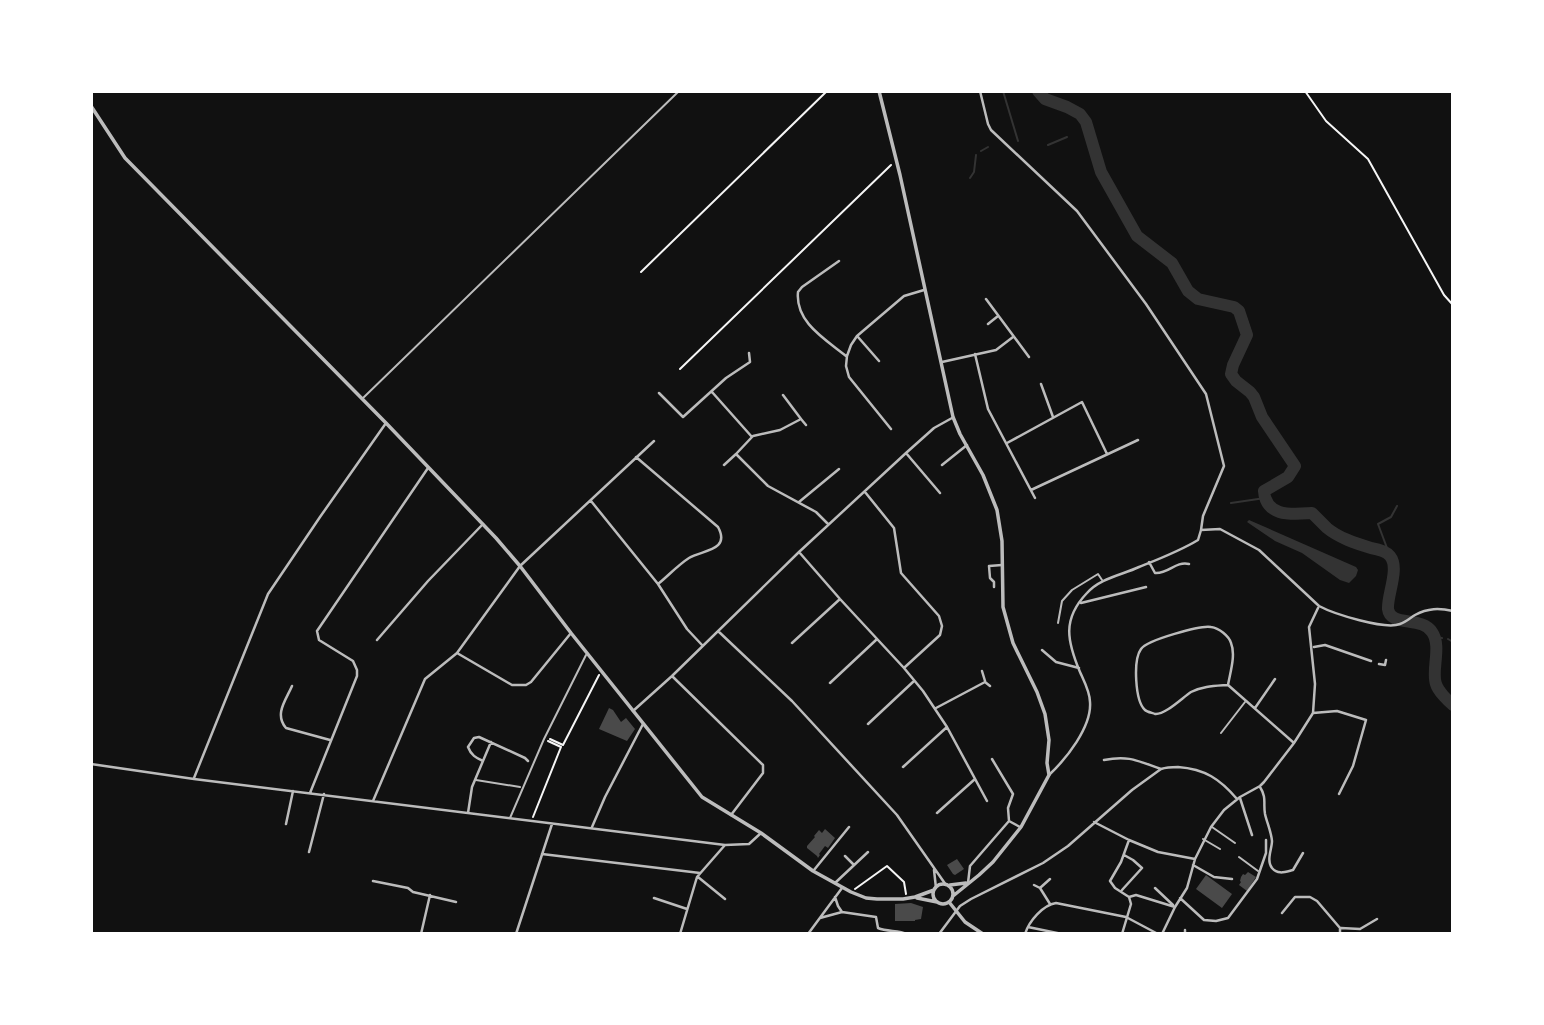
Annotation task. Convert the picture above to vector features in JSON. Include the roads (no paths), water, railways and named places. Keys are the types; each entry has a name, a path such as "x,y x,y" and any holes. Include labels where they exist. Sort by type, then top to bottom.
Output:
{"street":[{"path":"879,91 953,417 983,475 997,510 1002,541 1003,607 1013,643 1045,714 1049,740 1046,764 1049,775"},
{"path":"915,897 943,904 949,902 993,862 1021,827 1049,775 1073,747 1089,715 1090,701 1068,630 1070,618 1087,592 1102,581 1198,540 1203,516 1224,466 1206,394 1146,304 1077,211 992,130 980,91"},
{"path":"91,106 125,158 483,524 520,566 702,797 761,833 834,884 866,898 915,897 942,885 968,883"},
{"path":"839,261 797,292 797,302 810,327 847,356"},
{"path":"891,429 849,377 847,356 857,336 904,296 924,290"},
{"path":"986,299 1028,357"},
{"path":"988,324 998,316"},
{"path":"857,336 878,361"},
{"path":"941,362 996,349 1013,337"},
{"path":"659,393 683,417 726,378 750,362 749,353"},
{"path":"975,354 985,401 1035,498"},
{"path":"1041,384 1053,417"},
{"path":"712,392 752,437"},
{"path":"783,395 806,425"},
{"path":"1007,443 1083,402 1107,454"},
{"path":"633,711 906,453 934,428 953,417"},
{"path":"724,466 752,437 780,430 801,419"},
{"path":"194,779 268,594 386,424"},
{"path":"1031,489 1138,440"},
{"path":"373,801 425,679 457,653 520,566 654,441"},
{"path":"942,465 967,445"},
{"path":"906,453 940,493"},
{"path":"736,454 768,486 816,512 829,524"},
{"path":"636,457 718,527 721,535 716,548 690,558 658,584"},
{"path":"310,793 358,670 353,661 319,640 317,631 428,468"},
{"path":"799,502 839,469"},
{"path":"864,492 894,528 901,573 939,616 942,626 938,637 904,668"},
{"path":"591,501 658,584 687,629 702,645"},
{"path":"377,640 428,581 483,524"},
{"path":"1201,530 1220,529 1259,550 1319,606 1343,616 1377,624 1396,625 1415,615 1440,608 1453,611"},
{"path":"799,552 904,668 936,708 987,802"},
{"path":"1149,562 1155,573 1161,573 1176,564 1189,564"},
{"path":"994,587 989,566 1002,565"},
{"path":"1079,604 1146,587"},
{"path":"792,643 840,599"},
{"path":"1026,934 1028,927 1050,904 1056,903 1126,917 1160,934 1187,888 1195,859 1211,827 1224,810 1259,786 1280,763 1313,713 1315,684 1309,627 1319,606"},
{"path":"1227,685 1233,654 1232,644 1227,636 1210,626 1158,638 1140,649 1135,668 1140,703 1146,711 1160,714 1192,692 1207,686 1227,685 1294,743"},
{"path":"718,631 792,701 897,815 934,870 952,890 953,896"},
{"path":"457,653 512,685 526,685 571,633"},
{"path":"830,683 877,639"},
{"path":"1312,647 1325,645 1371,661"},
{"path":"1042,650 1056,662 1079,668"},
{"path":"1379,664 1385,665 1386,660"},
{"path":"982,671 985,682 990,686"},
{"path":"672,676 764,765 763,774 731,815"},
{"path":"1254,709 1275,679"},
{"path":"868,724 915,681"},
{"path":"936,708 985,682"},
{"path":"292,686 280,715 283,725 330,740"},
{"path":"1313,713 1337,711 1366,720 1353,766 1339,794"},
{"path":"592,827 643,724"},
{"path":"903,767 947,727"},
{"path":"483,761 470,753 468,747 474,738 479,737 491,742 528,761"},
{"path":"468,813 474,780 491,742"},
{"path":"1104,761 1133,758 1163,768 1194,768 1205,772 1238,798 1252,835"},
{"path":"992,759 1013,794 1008,808 1010,821"},
{"path":"91,764 725,845 750,844 761,833"},
{"path":"939,934 960,906 1040,866 1068,846 1132,790 1163,768"},
{"path":"937,813 975,779"},
{"path":"1259,786 1266,801 1265,811 1272,844 1269,862 1272,867 1281,873 1293,870 1303,853"},
{"path":"286,824 293,791"},
{"path":"309,852 324,794"},
{"path":"1010,821 1021,827"},
{"path":"968,883 970,866 1010,821"},
{"path":"1094,821 1158,852 1195,859"},
{"path":"516,934 552,824"},
{"path":"813,871 849,827"},
{"path":"1122,934 1131,904 1129,897 1111,885 1110,881 1129,840"},
{"path":"1180,898 1204,920 1210,922 1228,918 1258,879 1266,840"},
{"path":"680,934 699,875 725,845"},
{"path":"834,884 868,852"},
{"path":"542,854 699,875 726,899"},
{"path":"1121,891 1142,868 1124,855"},
{"path":"845,856 854,865"},
{"path":"1193,865 1214,877 1232,879"},
{"path":"934,870 934,896 938,902"},
{"path":"1040,888 1050,879"},
{"path":"373,881 456,902"},
{"path":"1034,884 1040,888 1050,904"},
{"path":"808,934 842,888"},
{"path":"1155,888 1175,907"},
{"path":"421,934 430,895"},
{"path":"1129,897 1136,895 1175,907"},
{"path":"835,897 842,912"},
{"path":"1282,913 1295,897 1310,897 1317,901 1340,928 1340,934"},
{"path":"653,898 687,909"},
{"path":"949,902 965,922 983,934"},
{"path":"820,918 842,912 876,917 878,928 906,934"},
{"path":"1340,928 1360,929 1377,919"},
{"path":"1028,927 1062,934"}],"lane":[{"path":"361,400 679,91"},
{"path":"1058,623 1062,601 1072,590 1098,574 1102,581"},
{"path":"509,819 587,653"},
{"path":"1220,733 1245,701"},
{"path":"474,780 520,787"},
{"path":"1211,827 1234,843"},
{"path":"1203,839 1220,849"},
{"path":"1239,857 1260,872"}],"waterway":[{"path":"1003,91 1018,141"},
{"path":"1038,91 1045,99 1080,114 1086,122 1101,172 1137,236 1172,263 1188,291 1198,299 1234,307 1239,311 1247,335 1231,374 1254,397 1262,417 1295,466 1288,477 1264,491 1266,500 1275,510 1282,512 1312,513 1337,535 1381,550 1390,556 1394,567 1388,603 1390,614 1400,620 1421,624 1432,632 1436,644 1436,684 1453,705"},
{"path":"1048,145 1067,137"},
{"path":"981,151 988,147"},
{"path":"970,178 974,172 976,155"},
{"path":"1231,503 1265,498"},
{"path":"1390,556 1378,524 1391,517 1397,506"},
{"path":"1435,637 1442,638"},
{"path":"1448,639 1453,642"}]}
